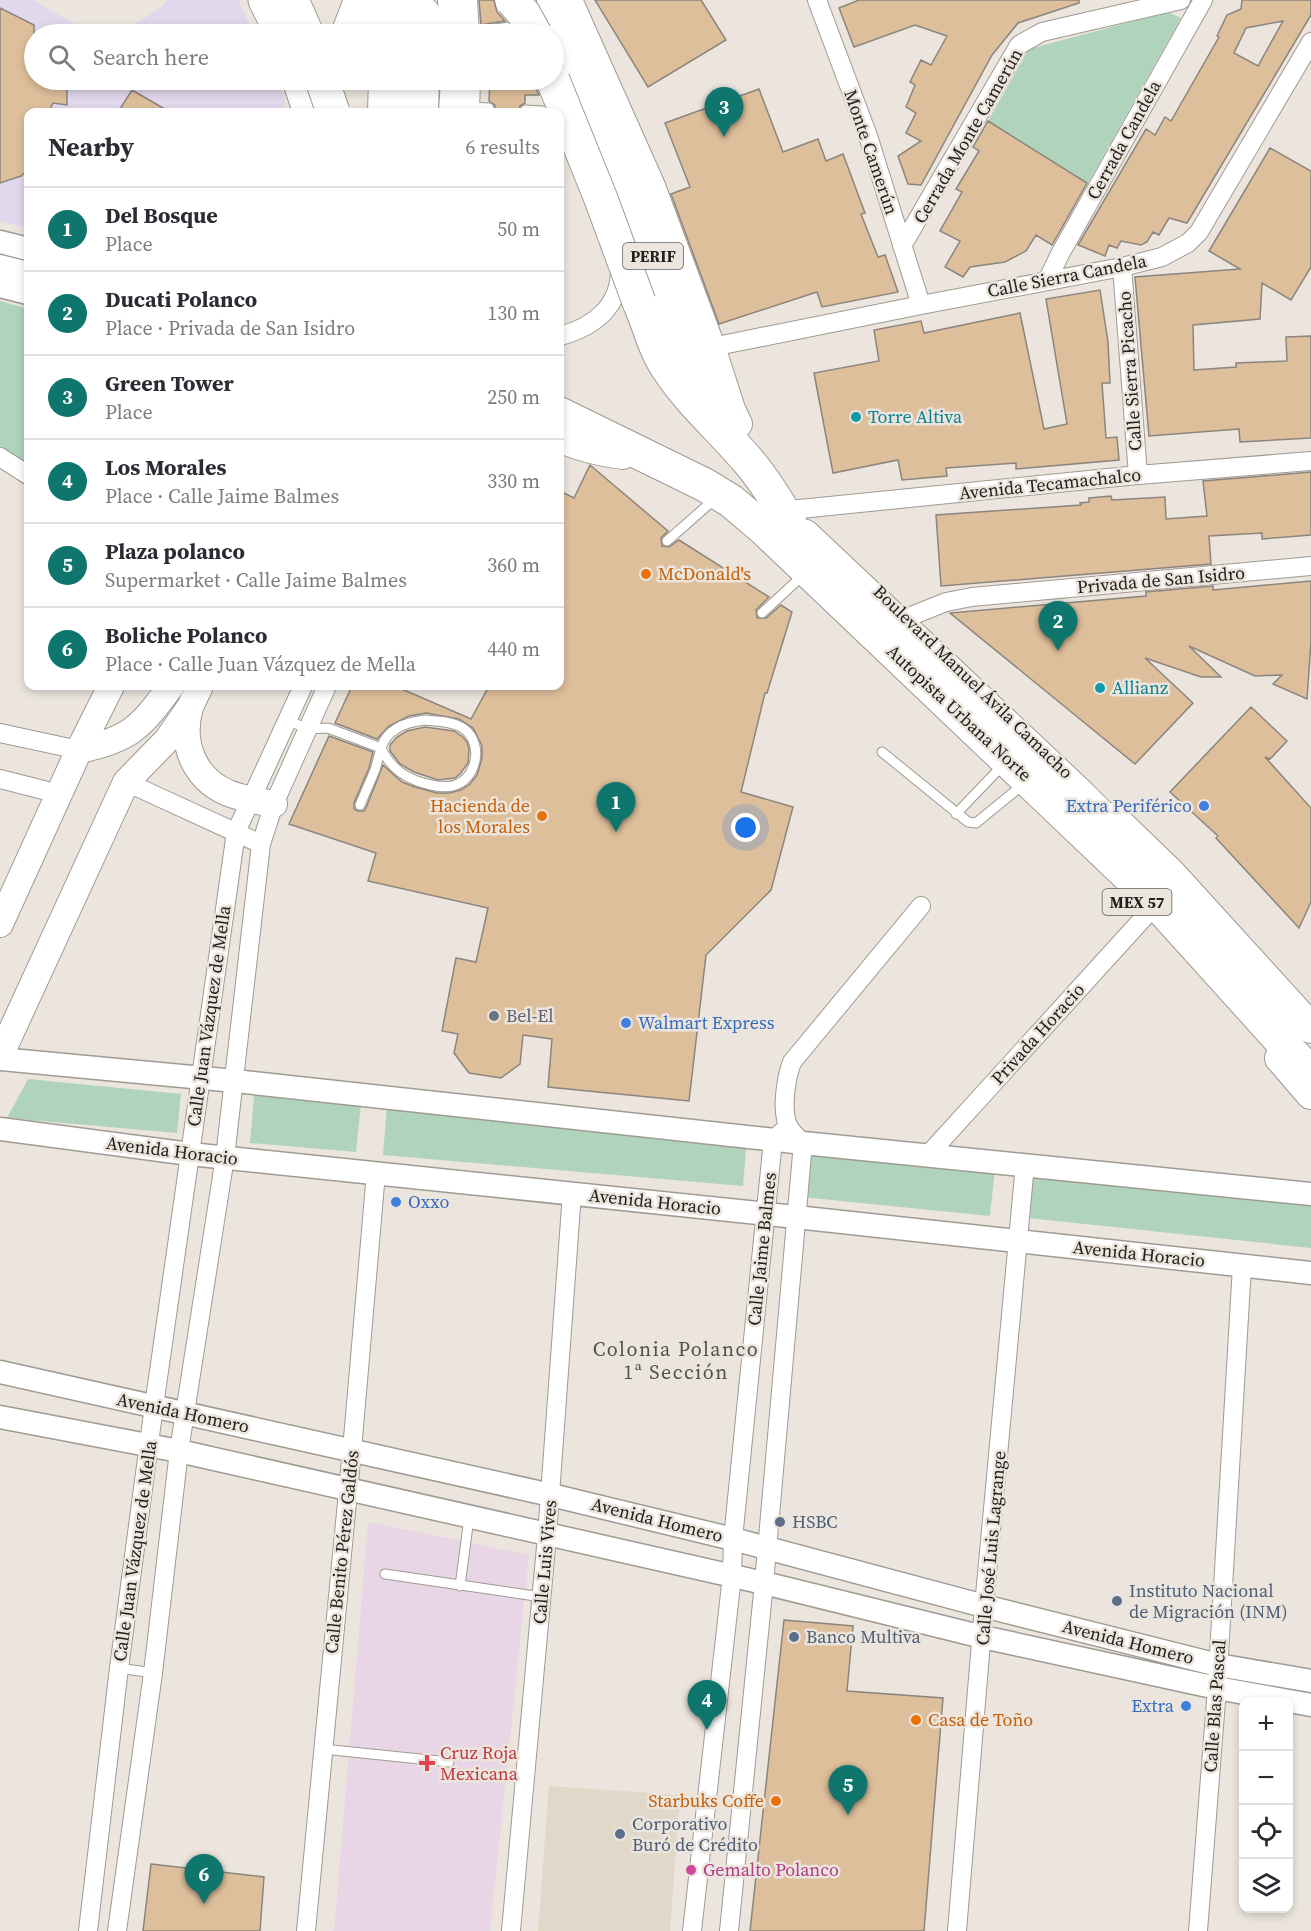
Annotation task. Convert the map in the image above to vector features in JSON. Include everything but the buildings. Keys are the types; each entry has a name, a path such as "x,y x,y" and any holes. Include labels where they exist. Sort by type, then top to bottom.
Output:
{"highway":[{"path":"265,0 277,24"},
{"path":"291,0 302,24"},
{"path":"512,0 524,14 539,18"},
{"name":"Boulevard Manuel Ávila Camacho","path":"564,60 602,123 692,358 709,393 732,432 786,511 906,618 1171,874 1310,1026"},
{"path":"564,86 617,225 639,262 662,286 671,302"},
{"path":"302,90 309,108"},
{"path":"325,90 332,108"},
{"path":"423,108 424,90"},
{"path":"557,90 601,199 657,351 697,407 760,476 786,511"},
{"name":"Autopista Urbana Norte","path":"564,392 698,458 786,511 1079,795 1310,1026"},
{"name":"Autopista Urbana Norte","path":"564,416 705,485 732,501 764,529 1153,898 1311,1074"},
{"path":"564,428 623,456"},
{"name":"MEX 57","path":"623,456 709,504 748,532 800,578 1148,913 1311,1094"}],"main road":[{"path":"254,0 267,24"},
{"path":"355,16 386,0"},
{"path":"388,24 393,0"},
{"name":"Boulevard Manuel Ávila Camacho","path":"569,0 652,186 732,409 786,511"},
{"path":"435,12 451,24"},
{"path":"293,90 299,108"},
{"path":"318,108 325,90"},
{"path":"326,108 328,90"},
{"path":"381,108 382,90"},
{"path":"404,108 405,90"},
{"path":"457,90 463,108"},
{"path":"0,268 24,274"},
{"path":"564,441 597,452 623,456"},
{"path":"0,924 79,750 109,690"},
{"path":"79,750 114,741 128,734 148,716 168,690"},
{"path":"0,1058 126,782 166,740 195,696"},
{"path":"195,696 186,719 186,738 197,767 215,786 226,792 262,802"}],"street":[{"name":"Monte Camerún","path":"817,0 868,136 921,305"},
{"name":"Cerrada Monte Camerún","path":"902,246 1019,45 1042,32 1181,0"},
{"name":"Cerrada Candela","path":"1047,281 1203,0"},
{"name":"Calle Sierra Candela","path":"711,347 1122,267 1162,257 1188,243 1198,232 1311,42"},
{"path":"465,108 469,90"},
{"path":"564,335 594,322 612,303 620,278 617,225"},
{"path":"0,242 24,248"},
{"name":"Calle Sierra Picacho","path":"1122,267 1138,475"},
{"path":"0,286 24,292"},
{"path":"0,457 24,472"},
{"name":"Avenida Tecamachalco","path":"786,511 1138,475 1311,461"},
{"name":"Privada de San Isidro","path":"906,618 946,602 972,597 1311,566"},
{"name":"Calle Juan Vázquez de Mella","path":"117,1931 153,1673 179,1451 235,1081 261,844 262,802 287,720 301,690"},
{"name":"Calle Juan Vázquez de Mella","path":"88,1931 119,1668 154,1406 236,832 262,802 308,729 325,690"},
{"path":"0,733 79,750"},
{"path":"0,778 59,794"},
{"path":"126,782 261,844"},
{"name":"Calle Jaime Balmes","path":"692,1931 732,1576 765,1214 781,1133 786,1078 792,1062 921,906"},
{"name":"Privada Horacio","path":"928,1155 1148,913"},
{"path":"0,1058 781,1133 803,1143 1311,1194"},
{"name":"Avenida Horacio","path":"0,1129 190,1154 572,1193 1311,1274"},
{"name":"Calle Jaime Balmes","path":"729,1931 764,1583 803,1143"},
{"name":"Calle José Luis Lagrange","path":"957,1931 984,1606 1025,1164"},
{"name":"Calle Benito Pérez Galdós","path":"306,1931 376,1173"},
{"name":"Calle Luis Vives","path":"511,1931 548,1536 572,1193"},
{"name":"Calle Blas Pascal","path":"1198,1931 1217,1688 1242,1266"},
{"name":"Avenida Homero","path":"0,1372 551,1495 734,1539 984,1606 1218,1665 1311,1682"},
{"name":"Avenida Homero","path":"0,1417 179,1451 764,1583 983,1637 1217,1688 1311,1705"}],"lane":[{"path":"511,24 539,18"},
{"path":"564,112 574,113"},
{"path":"667,541 709,504"},
{"path":"762,613 800,578"},
{"path":"287,720 308,729 328,728 381,748 387,761 396,770 409,778 434,786 457,785 466,779 474,767 476,753 472,739 462,727 444,722 425,720 406,723 384,738 381,748 375,770 360,806"},
{"path":"882,752 968,822 976,823 1010,778"},
{"path":"956,814 1010,778"},
{"path":"460,1586 469,1518"},
{"path":"385,1574 542,1597"},
{"path":"119,1668 153,1673"},
{"path":"323,1749 449,1762"}],"shaded area":[{"path":"0,0 33,0 75,24 24,24 24,90 281,90 285,99 284,108 24,108 24,227 0,221"},
{"path":"168,0 238,0 249,24 136,24"},
{"name":"Cruz Roja Mexicana","path":"368,1522 529,1555 490,1931 334,1931"},
{"path":"549,1786 680,1795 670,1931 538,1931"}],"green space":[{"path":"1168,12 1181,18 1088,183 988,121 1029,49"},
{"path":"0,301 24,308 24,469 0,454"},
{"path":"28,1079 181,1094 177,1133 7,1118"},
{"path":"254,1095 361,1104 356,1152 250,1143"},
{"path":"387,1105 747,1137 743,1186 383,1155"},
{"path":"807,1149 995,1168 990,1216 802,1197"},
{"path":"1034,1166 1311,1197 1311,1248 1028,1218"}],"place":[{"name":"Green Tower","path":"724,137"},
{"name":"Torre Altiva","path":"856,417"},
{"name":"McDonald's","path":"646,574"},
{"name":"Ducati Polanco","path":"1058,651"},
{"name":"Allianz","path":"1100,688"},
{"name":"Extra Periférico","path":"1204,806"},
{"name":"Hacienda de los Morales","path":"542,816"},
{"name":"Del Bosque","path":"616,832"},
{"name":"Bel-El","path":"494,1016"},
{"name":"Walmart Express","path":"626,1023"},
{"name":"Oxxo","path":"396,1202"},
{"name":"HSBC","path":"780,1522"},
{"name":"Instituto Nacional de Migración (INM)","path":"1117,1601"},
{"name":"Banco Multiva","path":"794,1637"},
{"name":"Extra","path":"1186,1706"},
{"name":"Casa de Toño","path":"916,1720"},
{"name":"Los Morales","path":"707,1730"},
{"name":"Cruz Roja Mexicana","path":"427,1763"},
{"name":"Starbuks Coffe","path":"776,1801"},
{"name":"Plaza polanco","path":"848,1815"},
{"name":"Corporativo Buró de Crédito","path":"620,1834"},
{"name":"Gemalto Polanco","path":"691,1870"},
{"name":"Boliche Polanco","path":"204,1904"}],"district":[{"name":"Colonia Polanco 1ª Sección","path":"676,1360"}]}
